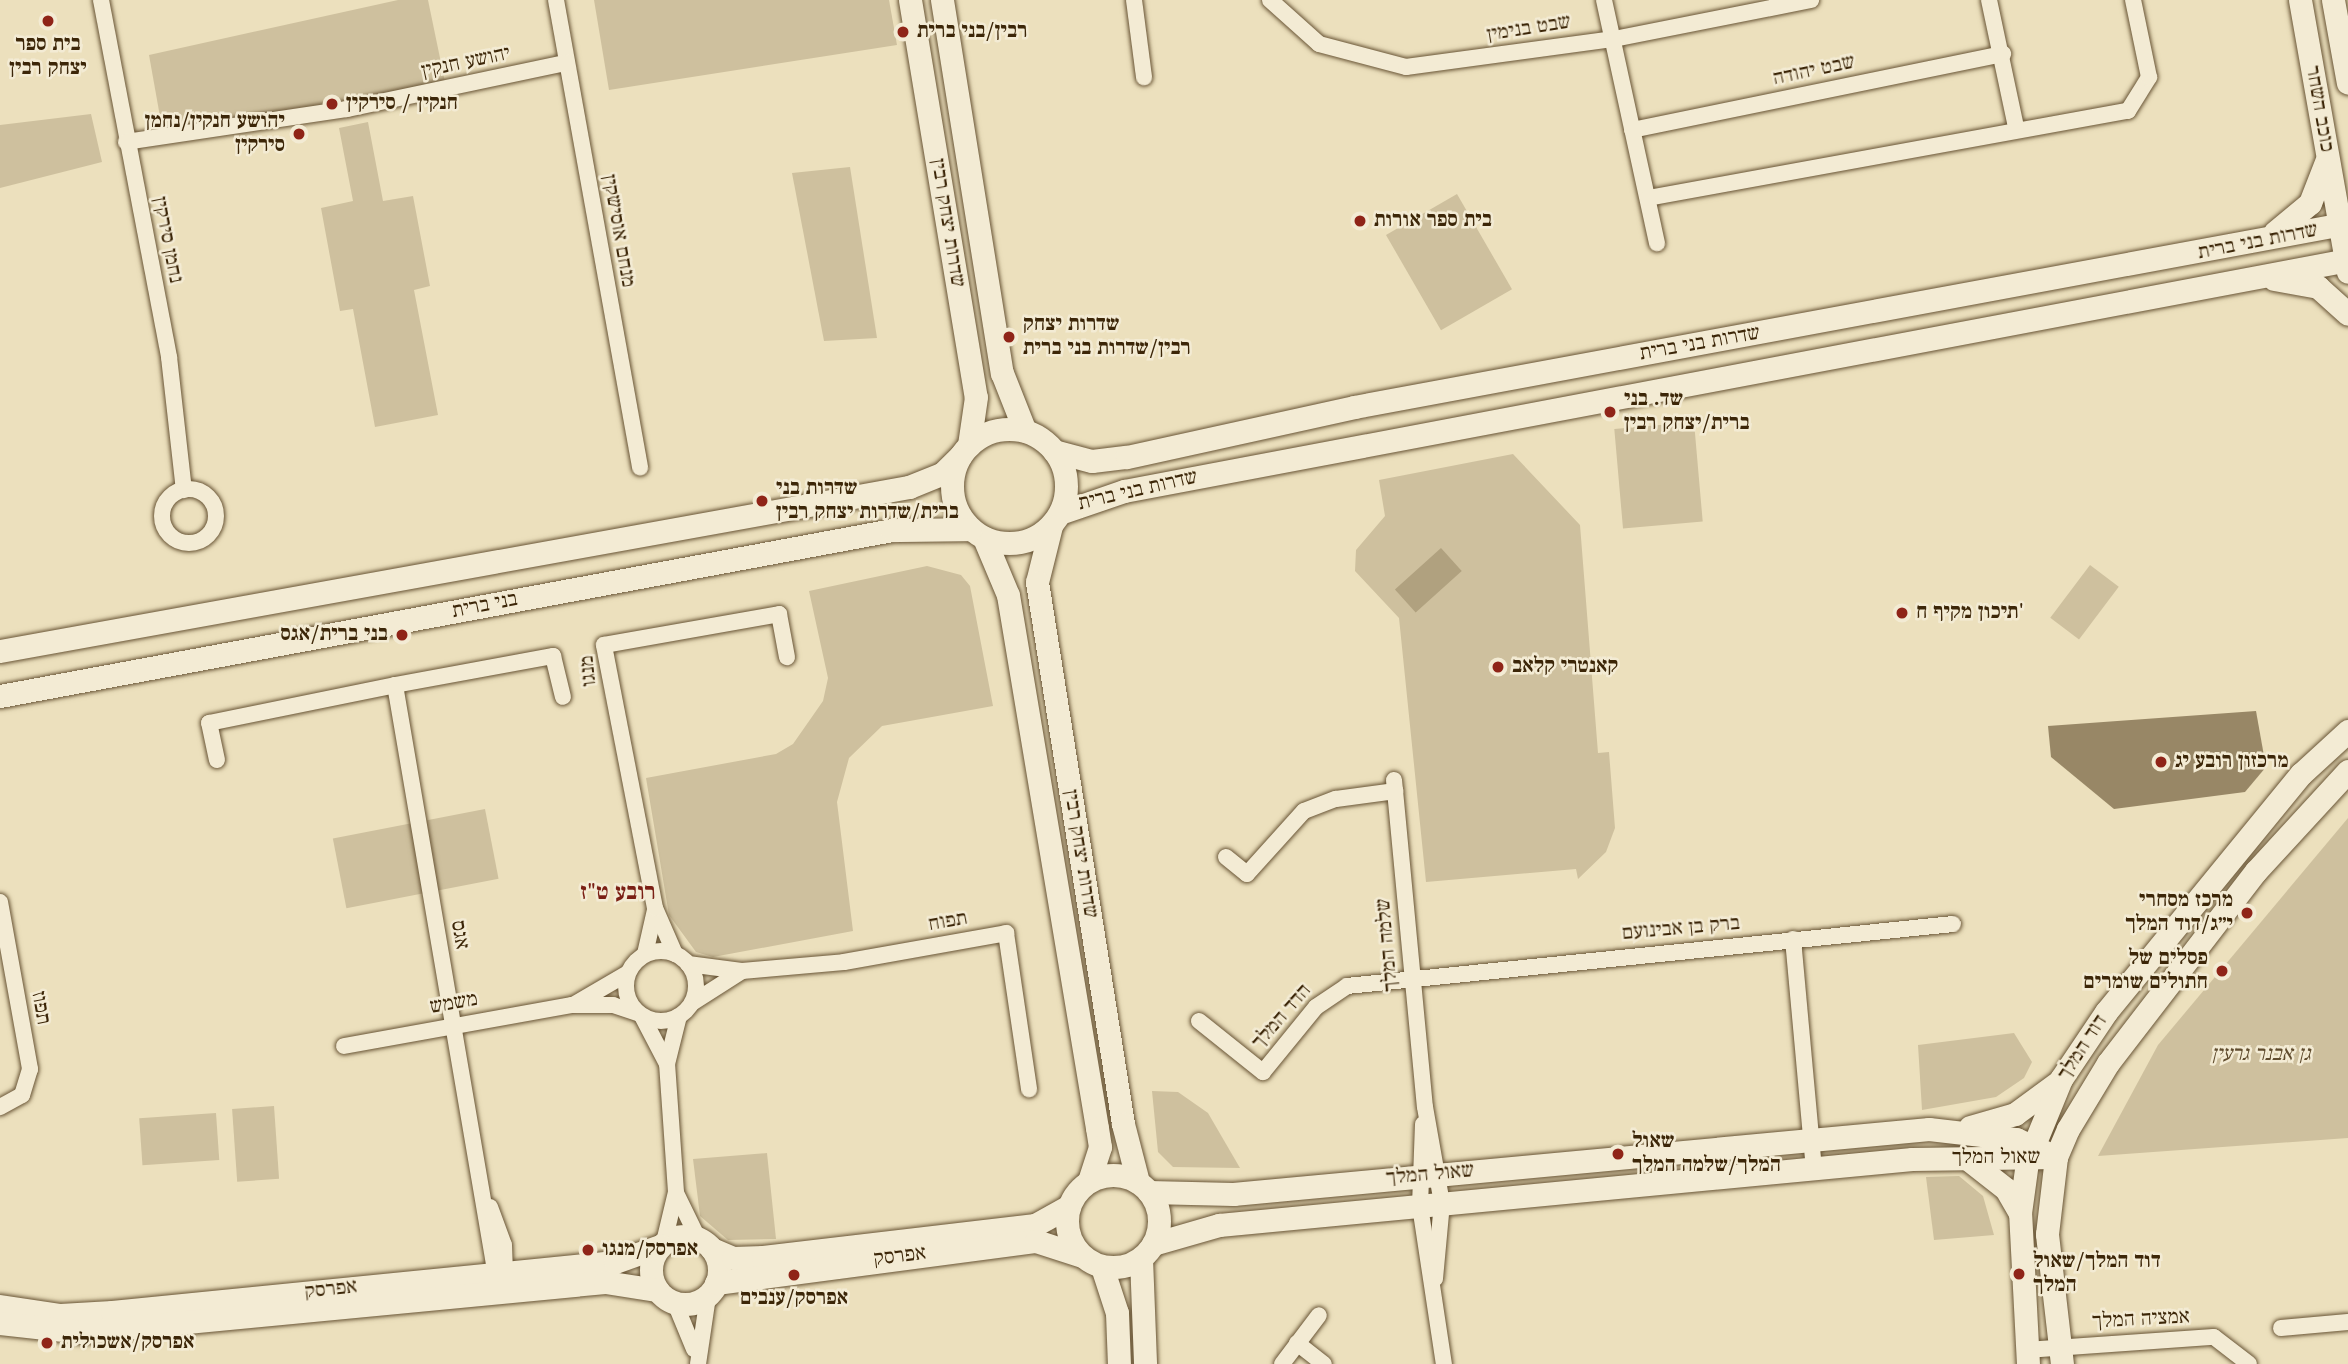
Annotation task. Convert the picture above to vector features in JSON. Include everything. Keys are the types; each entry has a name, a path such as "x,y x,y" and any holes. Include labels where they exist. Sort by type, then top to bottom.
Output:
{"main road":[{"name":"שדרות יצחק רבין","path":"910,0 976,397 964,450"},
{"name":"שדרות יצחק רבין","path":"942,0 1002,373 1026,431"},
{"name":"כוכב השחר","path":"2300,0 2328,155 2344,224 2348,264"},
{"name":"כוכב השחר","path":"2333,0 2348,83"},
{"path":"2259,241 2290,224 2310,203 2328,155"},
{"name":"שדרות בני ברית","path":"1054,451 1092,461 1127,457 1354,407 2344,224"},
{"path":"2249,277 2348,264"},
{"path":"2249,277 2318,287 2348,314"},
{"name":"שדרות בני ברית","path":"1056,519 1124,491 2249,277"},
{"path":"995,430 1026,431 1054,451 1066,481 1056,519 1019,543 977,533 952,494 964,450 995,430"},
{"name":"בני ברית","path":"0,651 909,487 943,473 964,450"},
{"name":"שדרות יצחק רבין","path":"1056,519 1037,582 1123,1124 1143,1187"},
{"name":"בני ברית","path":"0,696 892,530 977,533"},
{"name":"שדרות יצחק רבין","path":"977,533 1008,595 1100,1147 1089,1181"},
{"name":"דוד המלך","path":"2027,1357 2020,1213 2030,1153 2061,1079 2106,1012 2293,784 2348,731"},
{"name":"דוד המלך","path":"2062,1355 2047,1234 2056,1157 2108,1063 2256,871 2348,771"},
{"path":"1964,1129 2015,1114 2061,1079"},
{"name":"שאול המלך","path":"1143,1187 1234,1194 1812,1139 1964,1129 2030,1153 2056,1157"},
{"name":"שאול המלך","path":"1147,1251 1219,1225 1814,1168 2030,1153"},
{"path":"1966,1158 2006,1189 2020,1213"},
{"path":"1119,1364 1117,1313 1092,1261 1068,1233 1069,1206 1089,1181 1114,1175 1143,1187 1159,1217 1147,1251 1144,1364"},
{"name":"אפרסק","path":"0,1323 82,1332 501,1280 615,1262 662,1244 705,1244 733,1258 763,1257 1008,1228 1045,1222 1069,1206"},
{"name":"אפרסק","path":"0,1306 81,1315 501,1280 605,1282 666,1296 1036,1241 1092,1261"},
{"path":"662,1244 650,1267 666,1296"},
{"path":"705,1244 712,1289"},
{"path":"1092,1261 1147,1251"}],"street":[{"name":"נחמן סירקין","path":"102,0 125,142 169,357 184,489"},
{"name":"מנחם אוסישקין","path":"556,0 640,468"},
{"path":"1144,77 1135,3 1152,0"},
{"name":"שבט בנימין","path":"1270,0 1319,44 1406,67 1614,39 1811,0"},
{"path":"1604,0 1657,243"},
{"path":"1989,0 2003,54 2016,127"},
{"path":"1648,198 2016,127 2128,111 2149,76 2133,0"},
{"name":"שבט יהודה","path":"1632,130 2003,54"},
{"name":"יהושע חנקין","path":"125,142 347,109 566,63"},
{"name":"מנגו","path":"682,959 655,908 604,645 779,614 787,657"},
{"path":"217,761 209,723 395,685 553,656 563,697"},
{"name":"אגס","path":"395,685 484,1192 500,1230 501,1280"},
{"name":"שלמה המלך","path":"1226,858 1247,874 1304,811 1394,785 1425,1107 1435,1279 1444,1364"},
{"name":"תפוז","path":"0,902 30,1069 22,1095 0,1107"},
{"name":"מנגו","path":"646,954 655,908"},
{"name":"ברק בן אבינועם","path":"1413,976 1953,924"},
{"name":"תפוח","path":"682,959 742,971 844,962 1006,933 1029,1089"},
{"path":"1793,940 1814,1168"},
{"path":"640,1014 661,1021 679,1016 692,1003 696,983 682,959 646,954 628,973 628,999 640,1014 667,1064"},
{"name":"תפוח","path":"692,1003 742,971"},
{"name":"משמש","path":"572,1005 628,973"},
{"name":"הדד המלך","path":"1199,1021 1263,1072 1333,992 1413,976"},
{"name":"משמש","path":"344,1046 572,1005 613,1004 640,1014"},
{"path":"662,1244 676,1192 667,1064 679,1016"},
{"name":"שלמה המלך","path":"1429,1175 1431,1205"},
{"path":"676,1192 705,1244"},
{"path":"697,1364 712,1289"},
{"path":"666,1296 697,1364"},
{"path":"1282,1364 1320,1315"},
{"path":"2281,1328 2348,1322"},
{"name":"אמציה המלך","path":"2027,1357 2214,1338 2249,1364"},
{"path":"1297,1343 1324,1364"}],"green space":[{"path":"398,0 428,0 446,87 164,139 149,55"},
{"path":"594,0 889,0 897,45 609,90"},
{"path":"91,114 102,162 0,188 0,125"},
{"path":"368,122 383,201 413,196 430,286 414,290 438,415 375,427 353,309 340,311 321,208 353,201 339,128"},
{"path":"850,167 877,338 824,341 792,173"},
{"path":"1457,194 1512,289 1441,330 1386,235"},
{"path":"1694,422 1703,522 1623,529 1614,429"},
{"name":"קאנטרי קלאב","path":"1513,454 1580,525 1598,753 1609,752 1615,828 1606,852 1578,879 1576,869 1426,882 1399,618 1355,571 1356,550 1385,516 1379,480"},
{"path":"2090,565 2119,587 2079,639 2050,618"},
{"path":"927,566 961,575 970,586 993,706 882,726 849,758 837,802 853,931 713,957 696,952 669,915 646,778 776,754 793,744 823,701 828,678 809,591"},
{"path":"485,809 499,879 346,908 333,839"},
{"name":"גן אבנר גרעין","path":"2348,818 2348,1138 2098,1156 2158,1045"},
{"path":"2014,1033 2032,1062 2024,1078 1996,1097 1922,1110 1918,1045"},
{"path":"1152,1091 1178,1092 1208,1113 1240,1168 1173,1167 1158,1152"},
{"path":"274,1106 279,1179 237,1182 232,1109"},
{"path":"216,1113 219,1160 142,1165 139,1118"},
{"path":"767,1153 776,1239 728,1240 700,1216 693,1159"},
{"path":"1959,1176 1983,1196 1994,1235 1934,1240 1926,1177"}],"shaded area":[{"path":"1441,548 1462,571 1416,613 1395,589"}],"building":[{"name":"מרכזון רובע יג","path":"2256,711 2266,767 2245,792 2114,809 2051,757 2048,726"}],"place":[{"name":"בית ספר יצחק רבין","path":"48,21"},
{"name":"רבין/בני ברית","path":"903,32"},
{"name":"חנקין / סירקין","path":"332,104"},
{"name":"יהושע חנקין/נחמן סירקין","path":"299,134"},
{"name":"בית ספר אורות","path":"1360,221"},
{"name":"שדרות יצחק רבין/שדרות בני ברית","path":"1009,337"},
{"name":"שד. בני ברית/יצחק רבין","path":"1610,412"},
{"name":"שדרות בני ברית/שדרות יצחק רבין","path":"762,501"},
{"name":"תיכון מקיף ח'","path":"1902,613"},
{"name":"בני ברית/אגס","path":"402,635"},
{"name":"קאנטרי קלאב","path":"1498,667"},
{"name":"מרכזון רובע יג","path":"2161,762"},
{"name":"מרכז מסחרי י״ג/דוד המלך","path":"2247,913"},
{"name":"פסלים של חתולים שומרים","path":"2222,971"},
{"name":"שאול המלך/שלמה המלך","path":"1618,1154"},
{"name":"אפרסק/מנגו","path":"588,1250"},
{"name":"דוד המלך/שאול המלך","path":"2019,1274"},
{"name":"אפרסק/ענבים","path":"794,1275"},
{"name":"אפרסק/אשכולית","path":"47,1343"}],"district":[{"name":"רובע ט\"ז","path":"618,893"}]}
